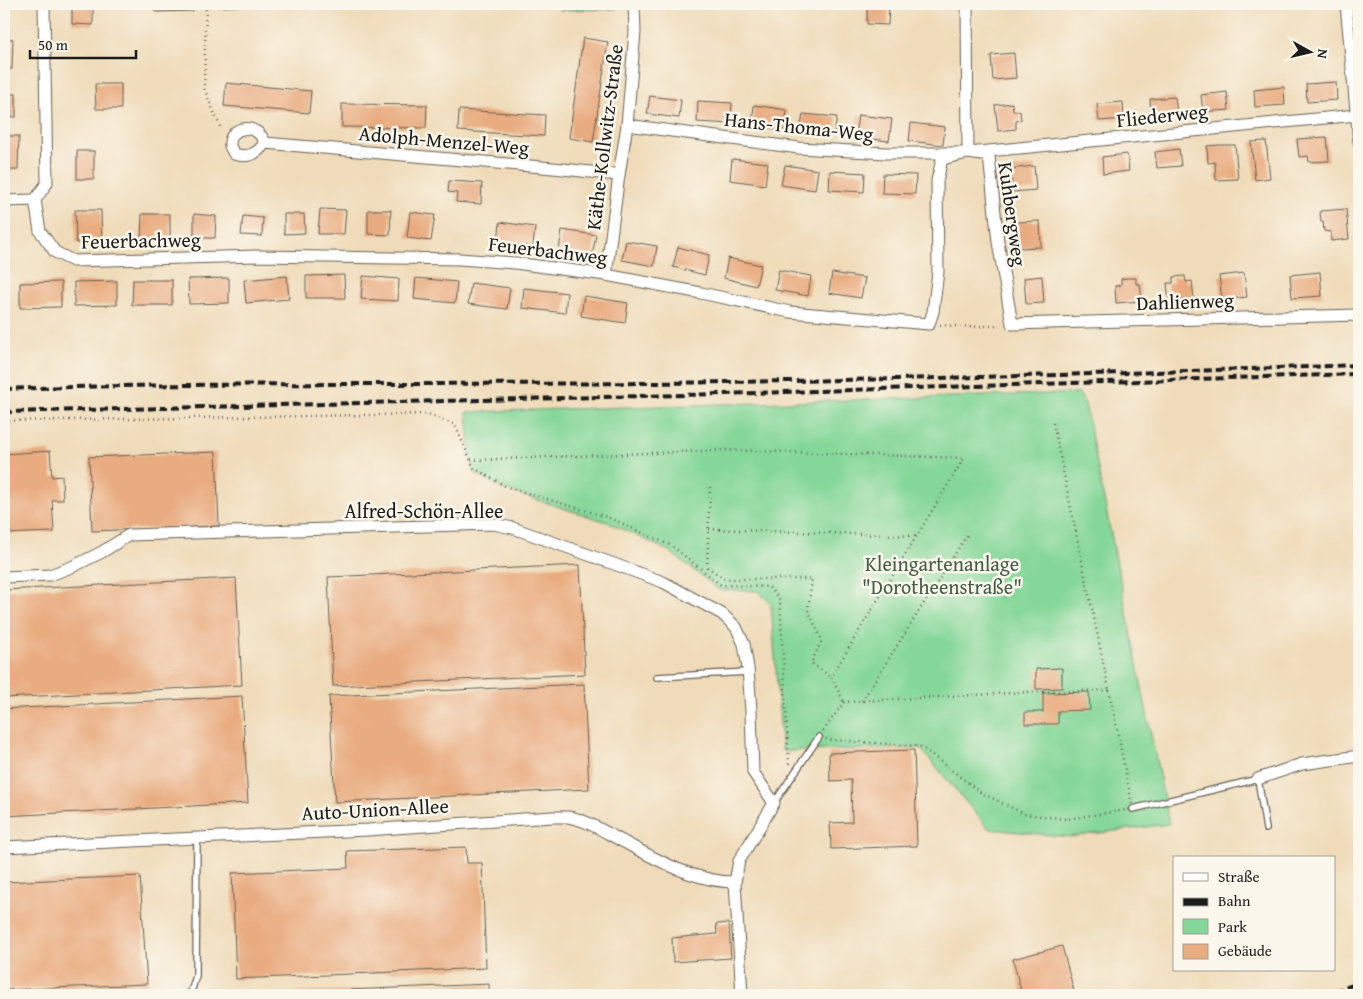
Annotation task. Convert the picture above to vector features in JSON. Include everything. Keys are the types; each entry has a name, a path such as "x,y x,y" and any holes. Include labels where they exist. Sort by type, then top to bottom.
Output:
{"street":[{"path":"4,201 34,200 47,183 44,4"},
{"name":"Käthe-Kollwitz-Straße","path":"606,275 627,125 635,32 634,4"},
{"name":"Kuhbergweg","path":"967,4 968,153 989,156 998,242 1012,324"},
{"path":"1346,4 1358,115 1359,142"},
{"name":"Fliederweg","path":"968,153 1358,115"},
{"name":"Hans-Thoma-Weg","path":"627,125 799,148 886,153 968,153"},
{"name":"Adolph-Menzel-Weg","path":"265,144 619,175"},
{"path":"929,324 933,312 938,272 938,176 942,159 968,153"},
{"name":"Feuerbachweg","path":"34,200 40,231 55,252 74,261 258,256 459,259 515,263 606,275 790,312 929,324"},
{"name":"Dahlienweg","path":"1012,324 1359,315"},
{"name":"Alfred-Schön-Allee","path":"4,577 50,575 81,563 129,535 494,524 513,528 663,582 722,614 736,627 744,644 748,672 753,772 774,803"},
{"path":"1258,779 1302,764 1359,756"},
{"path":"742,995 735,882 739,861 774,803"},
{"name":"Auto-Union-Allee","path":"4,847 368,830 569,817 589,824 652,857 692,874 717,882 735,882"}],"lane":[{"path":"656,677 748,672"},
{"path":"774,803 819,737"},
{"path":"1133,810 1258,779 1266,829"},
{"path":"190,995 196,976 197,838"}],"path":[{"path":"206,4 204,88 221,129"},
{"path":"929,324 972,327 1012,324"},
{"path":"4,421 428,414 455,424 474,468 507,487 607,517 672,546 721,586 769,587 780,600 790,780"},
{"path":"844,702 819,737 830,740 920,746 980,792 1024,814 1066,819 1133,810 1053,423"},
{"path":"470,460 728,450 964,458 831,677"},
{"path":"710,487 707,567 725,579 812,579 808,610 822,640 811,663 831,677 844,702"},
{"path":"709,529 916,536"},
{"path":"862,701 969,532"},
{"path":"844,702 1029,692 1109,690"}],"green space":[{"path":"560,4 616,4 616,9 560,10"},
{"path":"1352,4 1359,4 1359,73"},
{"name":"Kleingartenanlage \"Dorotheenstraße\"","path":"1079,393 1085,404 1169,824 1069,837 989,829 920,748 782,751 771,604 758,591 719,590 669,551 607,522 502,489 472,471 467,412"}],"building":[{"path":"83,4 93,4 93,25 72,24 72,7 83,7"},
{"path":"155,4 192,4 193,11 155,12"},
{"path":"219,4 268,4 268,5 219,7"},
{"path":"867,4 877,4 877,7 889,7 888,25 867,24"},
{"path":"920,4 935,4 935,8 920,8"},
{"path":"4,38 13,39 12,69 4,69"},
{"path":"583,38 608,42 593,142 569,138"},
{"path":"1014,53 1016,78 993,80 991,55"},
{"path":"1336,82 1337,100 1307,102 1306,84"},
{"path":"226,83 311,91 309,113 224,106"},
{"path":"95,84 121,84 121,109 96,109"},
{"path":"1284,87 1285,105 1255,107 1254,90"},
{"path":"1227,92 1229,110 1203,112 1201,95"},
{"path":"4,94 16,94 16,117 4,117"},
{"path":"650,96 681,100 679,118 647,114"},
{"path":"1175,97 1177,114 1151,116 1150,99"},
{"path":"698,101 732,103 731,124 697,122"},
{"path":"1123,102 1124,119 1099,121 1097,104"},
{"path":"1012,103 1013,111 1020,111 1021,120 1016,121 1016,129 998,131 995,105"},
{"path":"342,104 427,105 426,128 342,127"},
{"path":"754,105 787,110 785,130 752,126"},
{"path":"459,110 545,115 544,136 458,131"},
{"path":"803,114 837,117 834,136 800,132"},
{"path":"858,115 892,119 889,141 855,137"},
{"path":"911,123 945,127 943,145 909,141"},
{"path":"4,136 19,136 18,170 4,170"},
{"path":"1327,137 1329,161 1309,162 1308,156 1299,157 1297,139"},
{"path":"1266,141 1270,178 1255,180 1251,142"},
{"path":"1235,145 1238,179 1216,180 1215,162 1208,163 1207,146"},
{"path":"1179,149 1181,166 1157,168 1155,152"},
{"path":"77,151 94,151 94,179 77,179"},
{"path":"1127,154 1129,171 1103,174 1102,157"},
{"path":"732,159 768,163 765,185 730,180"},
{"path":"785,165 818,170 815,190 781,185"},
{"path":"1034,166 1036,190 1012,192 1010,169"},
{"path":"830,171 865,173 864,192 829,190"},
{"path":"883,174 916,175 915,194 882,193"},
{"path":"449,181 482,183 481,204 456,202 457,193 448,192"},
{"path":"320,209 346,210 344,234 318,234"},
{"path":"1346,209 1349,239 1331,241 1331,232 1324,231 1320,211"},
{"path":"75,210 101,210 102,243 76,243"},
{"path":"368,210 391,210 390,235 368,234"},
{"path":"410,212 435,215 431,241 407,238"},
{"path":"142,214 170,214 170,242 141,241"},
{"path":"194,214 216,216 215,238 194,238"},
{"path":"284,214 304,214 305,233 284,234"},
{"path":"243,216 263,218 262,236 241,235"},
{"path":"1040,221 1041,247 1019,248 1017,222"},
{"path":"500,222 535,227 533,247 498,243"},
{"path":"562,230 596,235 592,256 559,250"},
{"path":"4,237 6,237 7,266 4,266"},
{"path":"626,241 657,246 654,266 622,260"},
{"path":"678,247 709,255 705,275 673,267"},
{"path":"728,258 761,265 756,286 724,278"},
{"path":"779,270 811,276 808,296 775,290"},
{"path":"1320,272 1322,296 1292,298 1290,275"},
{"path":"832,273 865,278 861,298 829,293"},
{"path":"1244,273 1247,297 1222,300 1219,276"},
{"path":"344,275 345,298 306,298 306,276"},
{"path":"287,276 289,299 246,303 244,280"},
{"path":"363,276 399,279 398,301 361,299"},
{"path":"1042,276 1044,303 1026,304 1024,278"},
{"path":"1185,276 1186,282 1192,281 1194,299 1169,302 1167,283 1173,283 1173,277"},
{"path":"229,278 229,303 189,304 188,279"},
{"path":"416,278 457,282 455,303 414,299"},
{"path":"1136,278 1136,284 1140,284 1142,301 1116,303 1115,286 1121,285 1121,279"},
{"path":"133,280 172,280 172,305 132,305"},
{"path":"117,281 117,305 74,306 74,282"},
{"path":"61,282 61,307 20,308 20,283"},
{"path":"471,283 510,288 507,309 468,304"},
{"path":"524,288 567,293 565,313 522,308"},
{"path":"584,296 628,303 625,323 581,316"},
{"path":"50,451 52,477 62,476 63,500 52,500 54,532 4,534 4,454"},
{"path":"216,452 219,526 92,531 89,457"},
{"path":"580,565 585,674 333,686 328,577"},
{"path":"236,578 242,685 4,698 4,590"},
{"path":"1062,668 1062,688 1036,689 1036,669"},
{"path":"584,684 589,789 335,802 329,696"},
{"path":"1089,692 1090,710 1058,711 1058,724 1025,724 1025,712 1043,712 1043,693"},
{"path":"242,696 248,803 4,816 4,709"},
{"path":"914,750 917,846 831,849 830,823 852,822 851,780 830,781 829,753"},
{"path":"466,847 467,863 482,863 486,968 236,979 232,873 348,868 347,851"},
{"path":"140,876 147,984 4,990 4,882"},
{"path":"729,923 731,958 673,962 672,938 717,934 716,924"},
{"path":"1062,946 1075,995 1022,995 1013,959"},
{"path":"489,984 489,995 255,995 255,994"}],"railway":[{"path":"4,389 274,384 805,381 1359,365"},
{"path":"4,412 721,394 1359,374"},
{"path":"1323,995 1359,983"}]}
